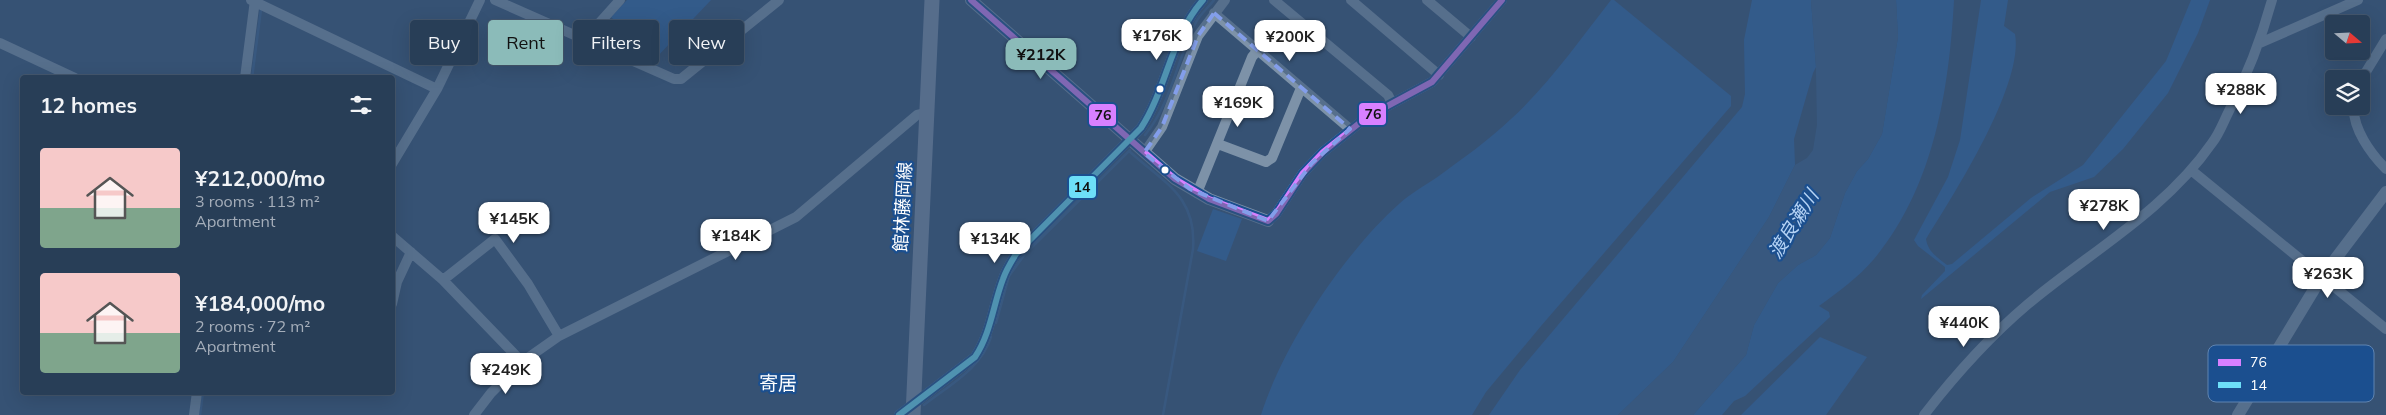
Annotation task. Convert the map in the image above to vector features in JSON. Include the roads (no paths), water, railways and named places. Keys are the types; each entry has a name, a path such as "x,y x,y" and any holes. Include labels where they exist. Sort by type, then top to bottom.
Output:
{"main road":[{"name":"館林藤岡線","path":"913,409 932,0"}],"street":[{"path":"395,159 437,89 480,0"},
{"path":"495,0 573,34"},
{"path":"602,20 620,0"},
{"path":"641,65 662,75 681,79 779,0"},
{"path":"971,0 1175,180 1197,193 1268,221 1276,214 1294,185 1312,163 1350,129 1392,103 1422,89 1439,75 1502,0"},
{"path":"899,415 913,409 974,357 982,347 1003,278 1016,254 1130,140 1146,119 1183,30 1203,0"},
{"path":"1144,153 1162,126 1198,36 1225,0"},
{"path":"1274,0 1388,95 1392,103"},
{"path":"1351,0 1439,75"},
{"path":"1924,415 1978,351 2006,324 2048,288 2098,252 2191,170 2213,142 2240,91 2260,43 2272,0"},
{"path":"2260,43 2358,0"},
{"path":"245,75 254,1 437,89"},
{"path":"1431,1 1471,37"},
{"path":"1214,13 1350,129"},
{"path":"2367,70 2386,40"},
{"path":"0,42 69,75"},
{"path":"1197,193 1252,57 1257,51"},
{"path":"1218,144 1266,162 1272,158 1301,88"},
{"path":"474,415 490,393 522,362 559,336 796,217 917,115 926,113"},
{"path":"2355,115 2356,124 2379,162 2386,169"},
{"path":"2191,170 2386,328"},
{"path":"2281,345 2322,278 2386,192"},
{"path":"395,239 443,280 522,362"},
{"path":"443,280 495,239 528,284 559,336"},
{"path":"395,293 411,252"},
{"path":"194,415 197,395"},
{"path":"2238,415 2246,402"}],"water":[{"name":"渡良瀬川","path":"1811,0 1896,0 1898,37 1882,134 1868,159 1857,171 1845,193 1830,238 1816,255 1798,265 1778,283 1754,325 1746,355 1693,415 1618,415 1673,362 1769,217 1795,165 1807,158 1813,150 1817,125 1816,67"}],"waterway":[{"path":"1145,135 1154,123 1168,96 1195,24 1214,0"},
{"path":"252,75 261,9"},
{"path":"996,323 1009,276 1025,254 1130,150"},
{"path":"1129,151 1176,192 1190,216 1193,231 1193,249 1163,415"},
{"path":"924,405 972,367 987,348 991,337"},
{"path":"200,415 203,395"}],"district":[{"name":"寄居","path":"778,383"}]}
